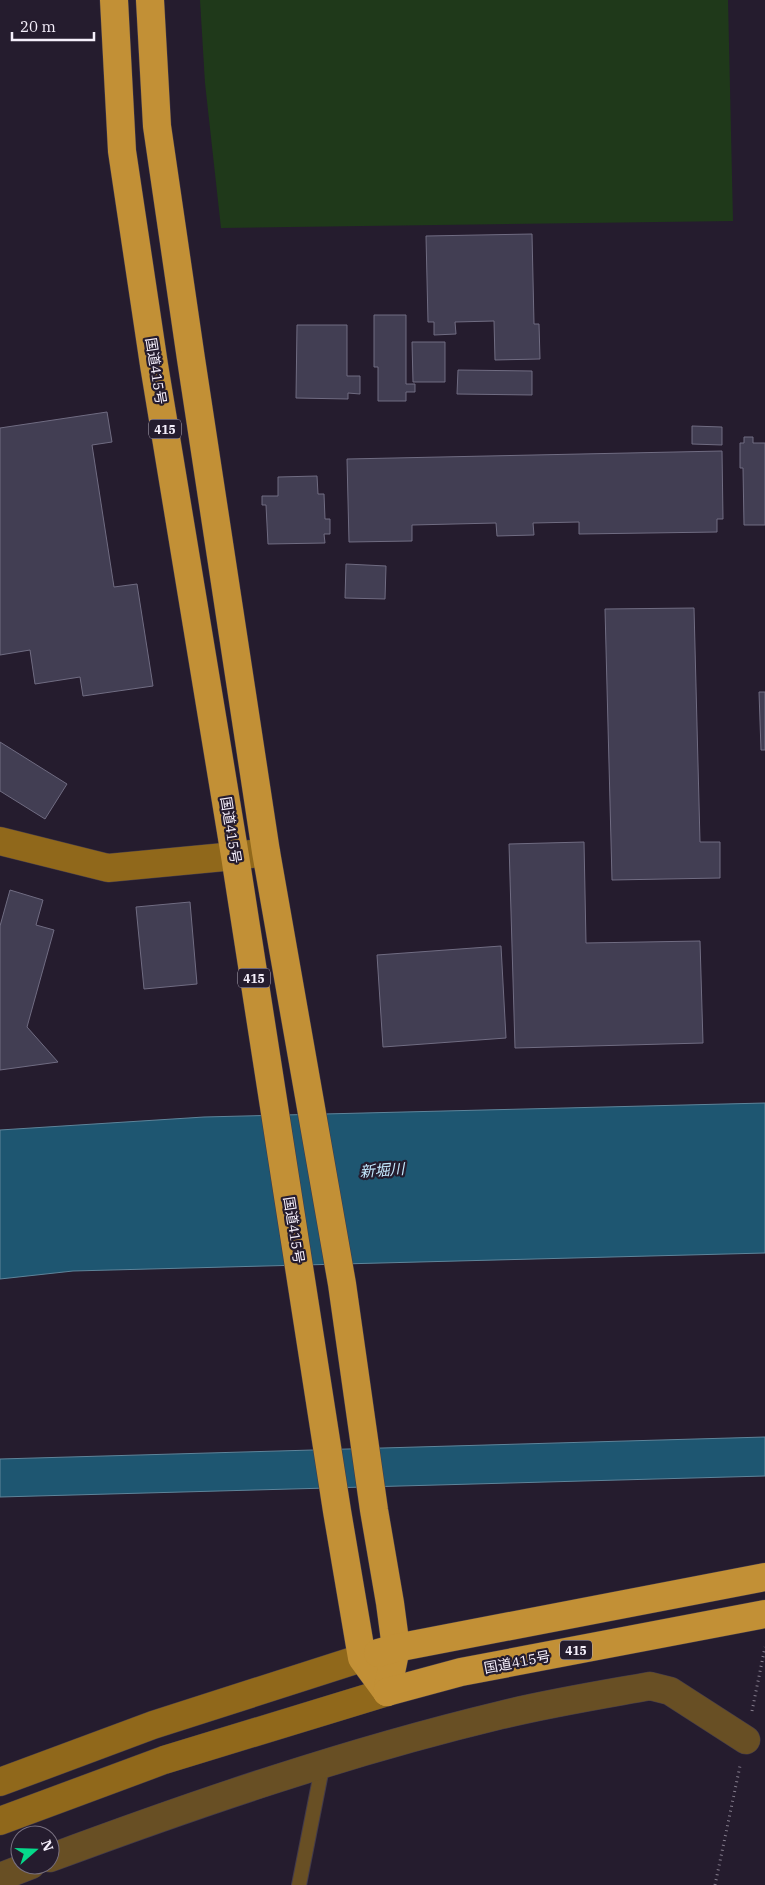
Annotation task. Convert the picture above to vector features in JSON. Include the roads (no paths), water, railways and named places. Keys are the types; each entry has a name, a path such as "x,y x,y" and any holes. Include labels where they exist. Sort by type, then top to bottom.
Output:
{"highway":[{"name":"国道415号","path":"114,0 122,151 154,365 235,856 337,1511 362,1658 387,1692 461,1672 765,1614"},
{"name":"415","path":"150,0 157,126 266,852 342,1284 374,1510 396,1648 387,1692"},
{"path":"362,1658 396,1648 765,1577"}],"street":[{"path":"0,841 108,868 266,852"},
{"path":"0,1782 153,1725 362,1658"},
{"path":"60,1854 166,1815 323,1763 502,1715 650,1686 670,1691 746,1740"},
{"path":"0,1820 164,1760 387,1692"}],"lane":[{"path":"299,1885 323,1763"}],"water":[{"name":"新堀川","path":"765,1103 765,1253 73,1271 0,1279 0,1130 204,1117"},
{"path":"765,1437 765,1476 0,1497 0,1459"}]}
